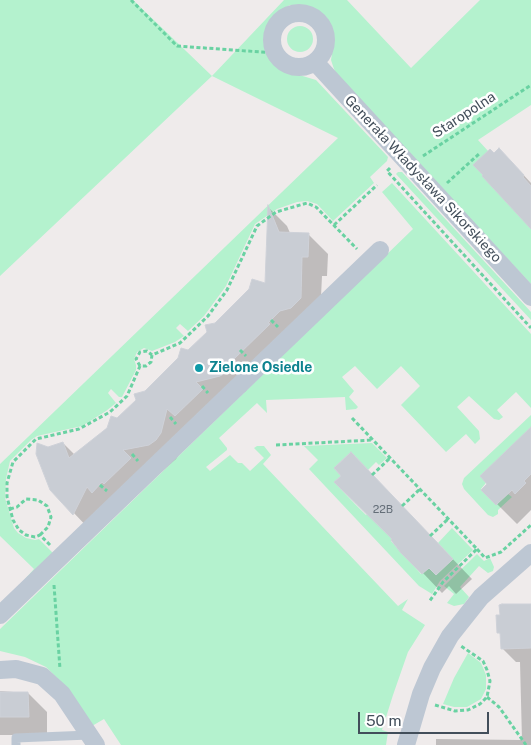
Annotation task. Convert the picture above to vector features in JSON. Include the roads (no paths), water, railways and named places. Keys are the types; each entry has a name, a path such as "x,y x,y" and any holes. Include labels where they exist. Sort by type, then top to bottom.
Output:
{"street":[{"path":"298,12 306,13 320,23 326,39 322,55 316,62 298,67 288,65 274,53 272,34 281,18 298,12"},
{"name":"Generała Władysława Sikorskiego","path":"316,62 531,296"},
{"path":"0,615 374,256"},
{"path":"406,745 420,694 450,636 481,597 531,553"},
{"path":"0,670 16,669 42,676 62,694 92,740"}],"lane":[{"path":"16,745 16,738 92,740"}],"place":[{"name":"Zielone Osiedle","path":"199,368"}]}
